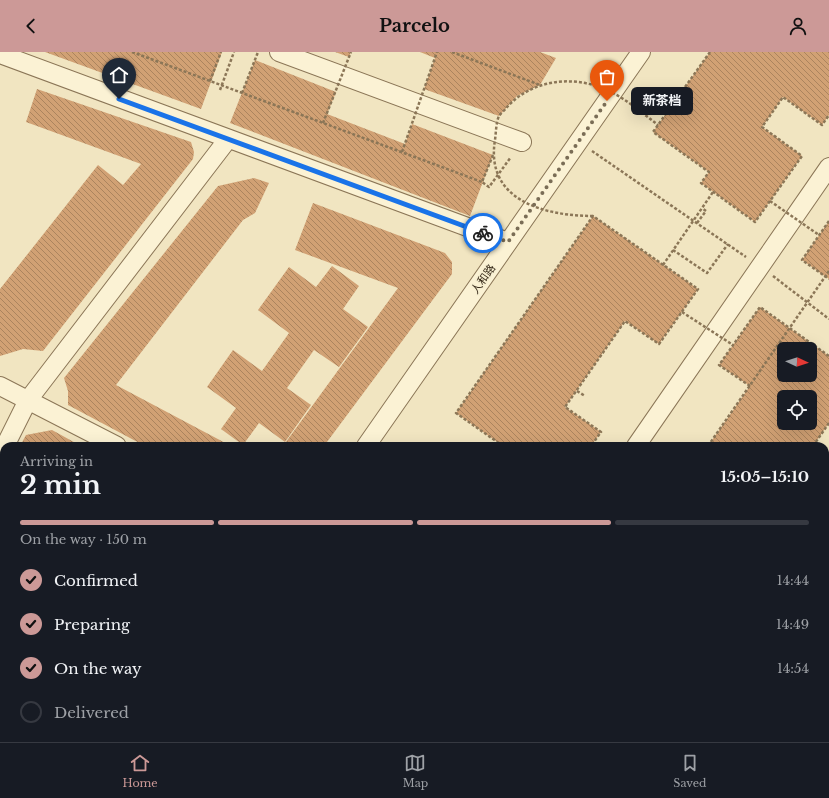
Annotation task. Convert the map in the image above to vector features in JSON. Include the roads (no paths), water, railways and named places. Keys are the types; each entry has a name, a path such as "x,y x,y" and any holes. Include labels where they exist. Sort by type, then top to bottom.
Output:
{"street":[{"path":"279,52 522,142"},
{"name":"人和路","path":"369,442 640,52"},
{"path":"0,54 508,242"},
{"path":"7,442 28,400 228,139"},
{"path":"639,442 829,167"},
{"path":"0,386 109,442"}],"place":[{"name":"新茶档","path":"607,101"}]}
